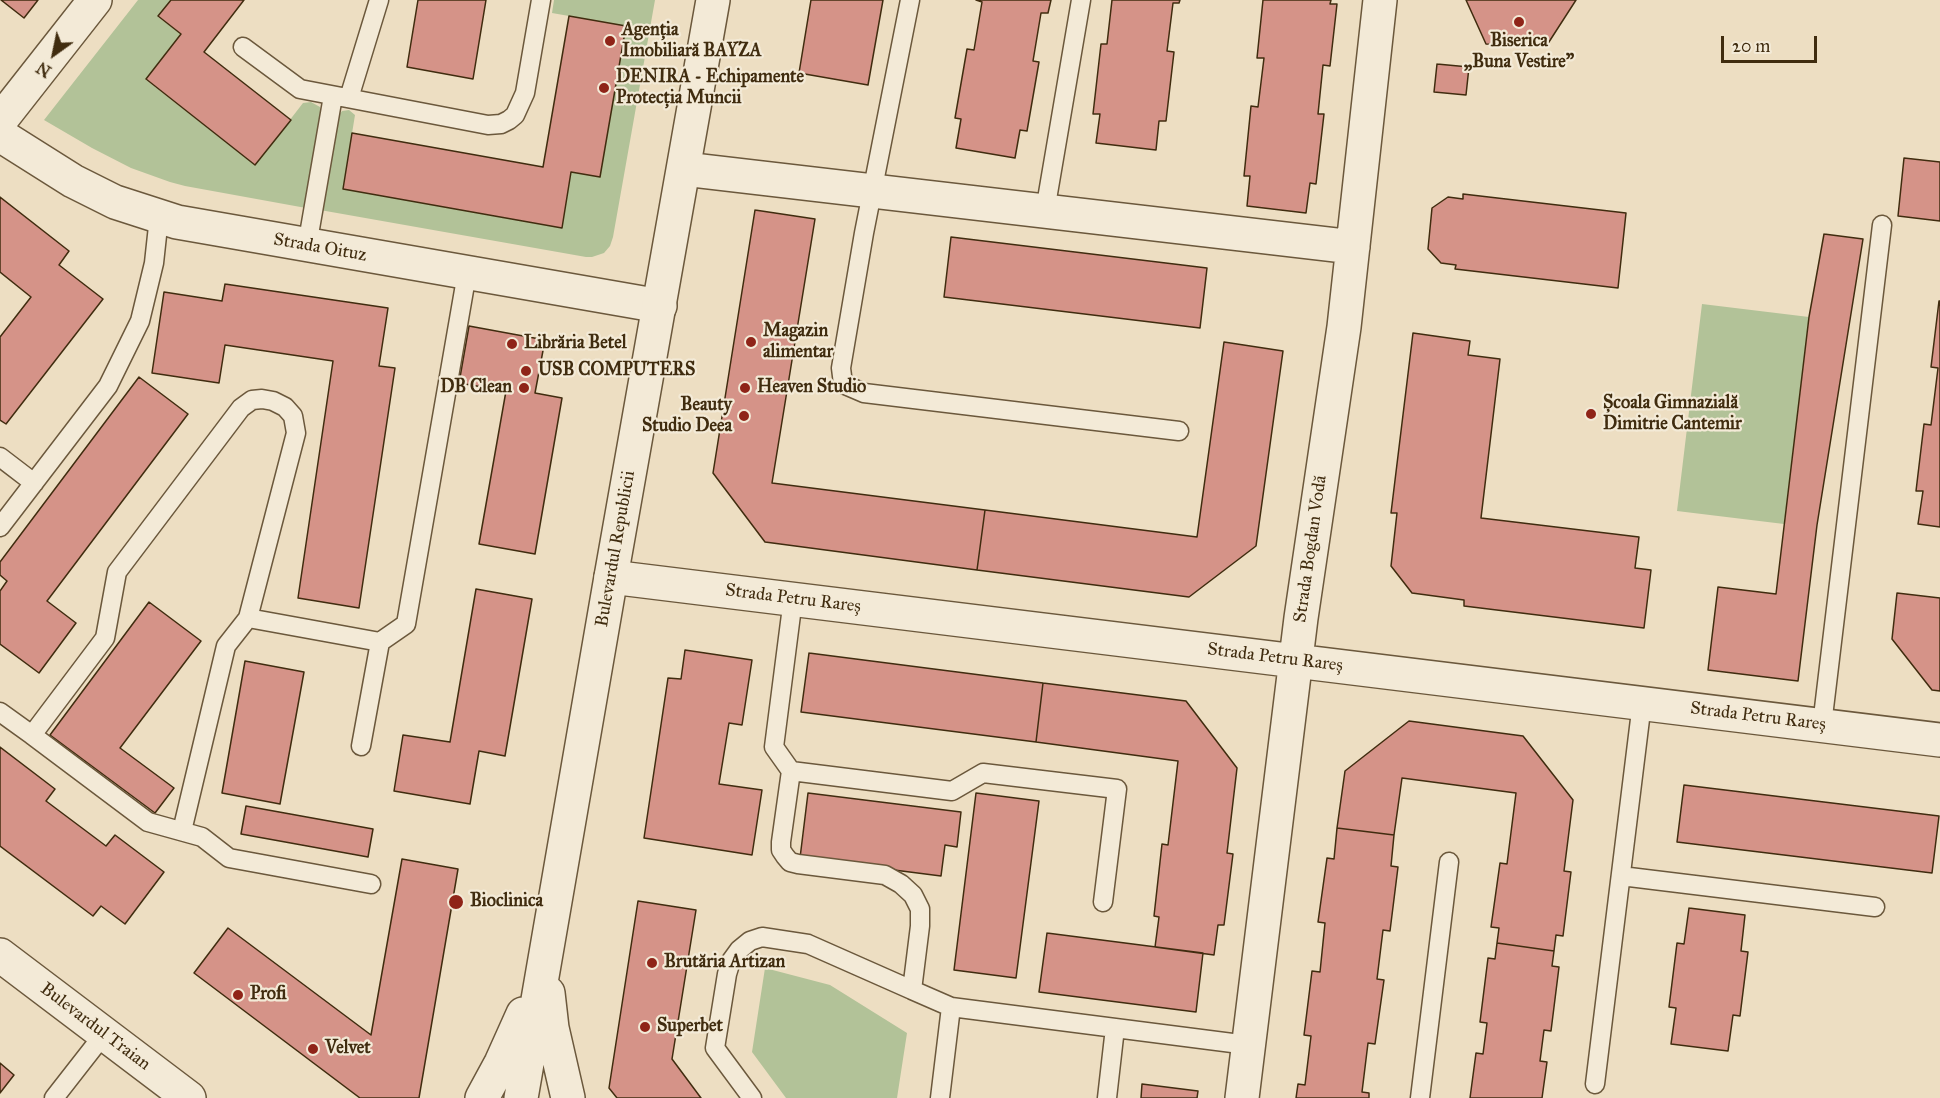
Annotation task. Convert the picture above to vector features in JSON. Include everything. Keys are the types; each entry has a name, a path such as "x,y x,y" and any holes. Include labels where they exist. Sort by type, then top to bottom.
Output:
{"street":[{"path":"0,121 95,0"},
{"name":"Bulevardul Republicii","path":"521,1098 610,577 713,0"},
{"name":"Strada Bogdan Vodă","path":"1242,1098 1296,661 1344,327 1380,0"},
{"name":"Strada Oituz","path":"0,135 73,181 115,202 177,222 660,306"},
{"path":"684,169 1353,247"},
{"name":"Strada Petru Rareș","path":"610,577 1940,740"},
{"name":"Bulevardul Traian","path":"0,956 189,1098"},
{"path":"482,1098 501,1063 544,962"},
{"path":"544,962 552,1028 568,1098"}],"lane":[{"path":"307,246 341,97 379,0"},
{"path":"243,47 300,89 488,125 501,124 509,120 521,104 525,93 541,0"},
{"path":"910,0 864,233 841,368 843,384 864,393 1179,431"},
{"path":"1045,211 1081,0"},
{"path":"0,527 108,386 140,321 154,263 159,217"},
{"path":"1822,725 1882,225"},
{"path":"361,746 380,642 406,624 467,273"},
{"path":"32,735 105,638 117,572 233,417 252,400 273,401 285,407 293,416 296,433 248,618 226,646 182,831"},
{"path":"0,457 34,483"},
{"path":"793,599 774,747 791,771 781,842 784,856 790,862 798,864 885,875 901,884 913,895 920,909 920,926 912,990"},
{"path":"248,618 380,642"},
{"path":"1595,1084 1642,703"},
{"path":"0,712 148,822 202,837 229,858 371,884"},
{"path":"791,771 952,791 983,773 1117,789 1103,902"},
{"path":"1420,1098 1449,862"},
{"path":"1621,876 1875,907"},
{"path":"752,1098 715,1048 731,961 750,941 762,937 808,944 951,1007 1248,1045"},
{"path":"940,1098 951,1007"},
{"path":"1107,1098 1115,1028"},
{"path":"54,1098 104,1034"}],"green space":[{"path":"138,0 171,0 158,17 181,34 146,80 255,165 303,103 311,102 320,107 322,113 306,208 170,182 131,168 44,120"},
{"path":"554,0 655,0 613,237 604,253 586,257 320,210 338,116 342,111 349,110 355,115 343,189 561,228 571,172 600,176 626,26 552,13"},
{"path":"1702,304 1809,317 1784,524 1677,511"},
{"path":"765,968 830,985 907,1033 897,1098 786,1098 752,1052"}],"building":[{"path":"1,0 38,0 24,18"},
{"path":"171,0 244,0 204,52 291,120 255,165 146,79 181,34 158,16"},
{"path":"418,0 486,0 473,79 407,67"},
{"path":"811,0 883,0 868,85 799,73"},
{"path":"976,0 1051,0 1048,13 1041,13 1033,61 1039,62 1027,131 1020,130 1015,158 956,148 961,119 955,118 967,49 974,50 982,2"},
{"path":"1112,0 1180,0 1179,3 1173,3 1167,51 1174,52 1166,121 1159,121 1156,150 1096,143 1100,114 1093,114 1101,44 1107,44"},
{"path":"1263,0 1331,0 1330,4 1337,4 1330,66 1323,65 1318,114 1324,114 1316,184 1310,183 1306,213 1247,206 1250,176 1244,176 1251,106 1258,107 1264,58 1257,58"},
{"name":"Biserica „Buna Vestire\"","path":"1466,0 1576,0 1547,45 1486,44"},
{"path":"569,16 626,26 600,177 571,172 562,228 343,189 352,133 543,167"},
{"path":"1437,64 1469,67 1466,95 1434,92"},
{"path":"1904,158 1940,162 1940,221 1898,216"},
{"path":"1463,194 1626,213 1618,288 1455,269 1456,265 1441,263 1428,249 1432,208 1448,197 1463,199"},
{"path":"0,197 69,251 59,265 103,299 6,424 0,420 0,337 31,297 0,272"},
{"path":"755,210 815,219 772,483 985,510 977,570 765,542 713,473"},
{"path":"1824,234 1863,239 1817,525 1798,681 1708,670 1718,587 1776,594 1809,317"},
{"path":"951,237 1207,268 1200,328 944,297"},
{"path":"225,284 388,308 379,366 395,368 359,608 298,598 333,361 225,345 219,383 152,373 164,292 222,301"},
{"path":"1939,301 1940,527 1918,524 1923,491 1916,491 1924,424 1931,425 1938,368 1931,367"},
{"path":"469,326 545,340 535,393 562,398 535,554 479,544 506,391 459,383"},
{"path":"1413,333 1470,341 1468,355 1500,359 1481,518 1639,537 1635,568 1651,570 1644,628 1464,606 1464,600 1412,593 1391,566 1397,513 1391,513"},
{"path":"1224,342 1283,351 1256,546 1189,597 977,570 985,510 1197,537"},
{"path":"139,377 188,414 47,601 76,623 39,673 0,644 0,591 7,581 0,575 0,562"},
{"path":"476,589 532,599 505,756 479,751 470,804 394,791 403,735 450,742"},
{"path":"1897,593 1940,598 1940,691 1932,690 1892,639"},
{"path":"149,602 201,641 120,748 174,788 155,813 50,735"},
{"path":"685,650 752,660 742,725 729,723 719,784 762,790 752,855 644,838 668,678 681,679"},
{"path":"809,653 1043,683 1036,742 801,712"},
{"path":"245,661 304,672 280,804 222,793"},
{"path":"1043,683 1186,701 1237,768 1227,853 1233,854 1224,925 1218,925 1214,955 1155,947 1159,917 1154,916 1162,844 1168,845 1178,761 1036,742"},
{"path":"1409,721 1523,736 1573,800 1564,871 1571,872 1563,936 1556,935 1554,951 1497,943 1499,928 1491,927 1500,863 1507,864 1516,793 1402,778 1394,835 1337,828 1345,771"},
{"path":"0,747 55,789 46,801 106,846 115,835 164,872 125,924 101,906 93,916 0,846"},
{"path":"1684,785 1939,816 1932,873 1677,842"},
{"path":"808,793 961,812 957,847 945,845 941,876 800,858"},
{"path":"976,793 1039,801 1016,978 954,970"},
{"path":"246,806 373,829 368,857 241,834"},
{"path":"1337,828 1394,835 1391,866 1398,867 1390,931 1383,930 1377,979 1384,980 1375,1044 1368,1043 1362,1092 1369,1093 1369,1098 1296,1098 1298,1084 1305,1085 1311,1036 1304,1035 1312,971 1320,972 1325,923 1318,922 1327,858 1334,859"},
{"path":"402,859 458,869 419,1098 360,1098 194,973 228,928 371,1035"},
{"path":"638,901 696,910 672,1059 701,1098 617,1098 609,1088"},
{"path":"1689,908 1745,915 1741,951 1748,952 1740,1016 1733,1015 1728,1051 1671,1044 1676,1008 1669,1007 1677,943 1684,944"},
{"path":"1047,933 1203,953 1196,1012 1039,992"},
{"path":"1497,943 1554,951 1552,966 1559,967 1551,1031 1544,1030 1540,1061 1547,1062 1542,1098 1470,1098 1476,1053 1483,1054 1487,1023 1480,1022 1488,958 1495,959"},
{"path":"0,1063 14,1075 0,1093"},
{"path":"1142,1084 1198,1091 1197,1098 1141,1098"}],"place":[{"name":"Biserica „Buna Vestire\"","path":"1519,22"},
{"name":"Agenția Imobiliară BAYZA","path":"610,41"},
{"name":"DENIRA - Echipamente Protecția Muncii","path":"604,88"},
{"name":"Magazin alimentar","path":"751,342"},
{"name":"Librăria Betel","path":"512,344"},
{"name":"USB COMPUTERS","path":"526,371"},
{"name":"DB Clean","path":"524,388"},
{"name":"Heaven Studio","path":"745,388"},
{"name":"Școala Gimnazială Dimitrie Cantemir","path":"1591,414"},
{"name":"Beauty Studio Deea","path":"744,416"},
{"name":"Bioclinica","path":"456,902"},
{"name":"Brutăria Artizan","path":"652,963"},
{"name":"Profi","path":"238,995"},
{"name":"Superbet","path":"645,1027"},
{"name":"Velvet","path":"313,1049"}]}
